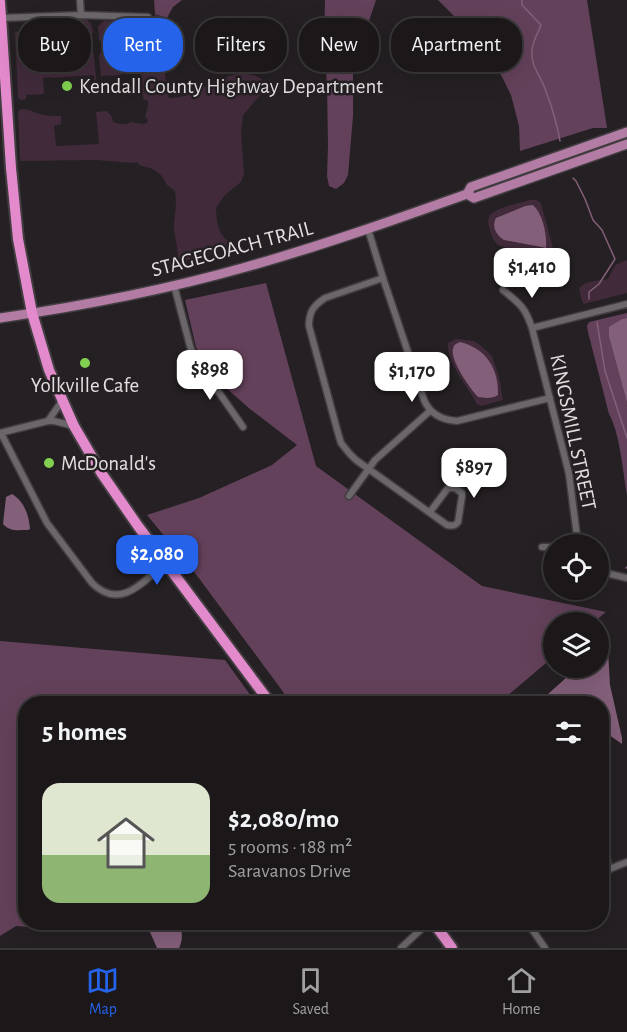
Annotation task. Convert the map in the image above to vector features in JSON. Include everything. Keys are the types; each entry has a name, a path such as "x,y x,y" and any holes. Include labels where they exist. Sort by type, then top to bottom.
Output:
{"highway":[{"path":"0,2 14,208 32,313 44,355 74,426 102,474 165,563 265,696"},
{"path":"437,930 452,948"}],"main road":[{"name":"STAGECOACH TRAIL","path":"0,318 106,300 174,285 305,250 467,194 471,187 627,132"},
{"name":"STAGECOACH TRAIL","path":"467,194 474,198 627,144"}],"street":[{"path":"80,0 81,15"},
{"path":"1,18 81,15 148,17"},
{"path":"368,229 424,400 430,411 443,419 457,421 550,398"},
{"path":"383,278 325,298 312,309 309,326 342,443 349,453 367,469 447,525 456,525 458,522 462,493 455,488 448,488 429,512"},
{"path":"174,285 196,362 243,427"},
{"name":"KINGSMILL STREET","path":"503,291 521,304 532,328 569,474 577,534"},
{"path":"532,328 627,304"},
{"path":"48,422 62,401"},
{"path":"349,496 375,459 430,411"},
{"path":"74,426 54,421 1,433 48,523 92,583 105,593 116,595 134,590 165,563"},
{"path":"609,574 627,578"},
{"path":"609,869 627,862"},
{"path":"401,948 422,930"},
{"path":"533,930 545,948"}],"shaded area":[{"path":"154,0 182,0 173,7 167,18 155,14"},
{"path":"325,0 376,0 370,18 325,18"},
{"path":"438,0 587,0 607,128 593,128 520,151 519,126 511,95 499,72 522,72 522,18 455,17"},
{"path":"155,14 167,18 152,18"},
{"path":"103,22 103,44 99,40 98,26"},
{"path":"15,32 18,32 18,72 91,72 91,52 94,54 97,90 95,90 94,75 43,78 44,94 26,95 26,99 21,100 18,97"},
{"path":"100,53 103,53 103,72 123,72 121,75 101,76"},
{"path":"139,72 165,72 169,98 181,97 238,74 250,74 262,79 265,88 243,115 241,132 244,174 241,182 225,195 216,208 219,229 234,245 183,262 178,258 174,224 175,191 153,169 139,165 137,162 20,161 18,112 21,109 61,116 61,124 54,126 56,146 99,144 96,112 107,111 113,122 120,124 147,123 148,120 145,117 148,101 143,99 142,76"},
{"path":"326,72 353,72 353,116 348,175 344,183 336,189 329,186 327,176"},
{"path":"530,200 541,203 555,256 554,264 548,264 530,250 510,249 498,245 492,237 488,221 491,214 501,208","holes":["525,206 543,248 504,240 496,218"]},
{"path":"533,205 544,225 546,248 504,240 499,236 494,228 496,218"},
{"path":"627,260 627,293 584,304 579,288 589,282 608,279 615,265"},
{"path":"266,283 316,466 482,586 606,612 543,612 543,666 507,696 286,696 198,577 147,515 199,498 272,465 297,445 250,409 209,373 196,347 185,300"},
{"path":"627,313 627,318 622,319 609,337 627,403 627,495 618,442 587,326 589,322"},
{"path":"627,318 627,403 609,337 609,327"},
{"path":"456,339 474,341 492,356 503,400 481,406 477,404 454,366 448,343","holes":["453,347 490,362 498,392 487,398 478,397 461,374 455,361"]},
{"path":"460,342 477,349 489,361 496,377 498,395 491,398 478,397 470,388 457,367 453,354 455,344"},
{"path":"12,494 20,500 25,509 30,529 28,530 11,529 3,524 6,497"},
{"path":"0,641 225,660 251,696 18,696 18,926 0,936"},
{"path":"609,668 610,685 622,744 609,735 609,696 546,696 566,678 609,678"},
{"path":"149,930 181,930 179,948 157,948"}],"waterway":[{"path":"522,0 522,5 541,25 534,40 532,56 549,100 560,141"},
{"path":"573,178 585,199 593,220 602,230 615,259 599,284 589,292 589,299"},
{"path":"597,322 605,371 627,438"}],"place":[{"name":"Kendall County Highway Department","path":"67,86"},
{"name":"Yolkville Cafe","path":"85,363"},
{"name":"McDonald's","path":"49,463"}]}
